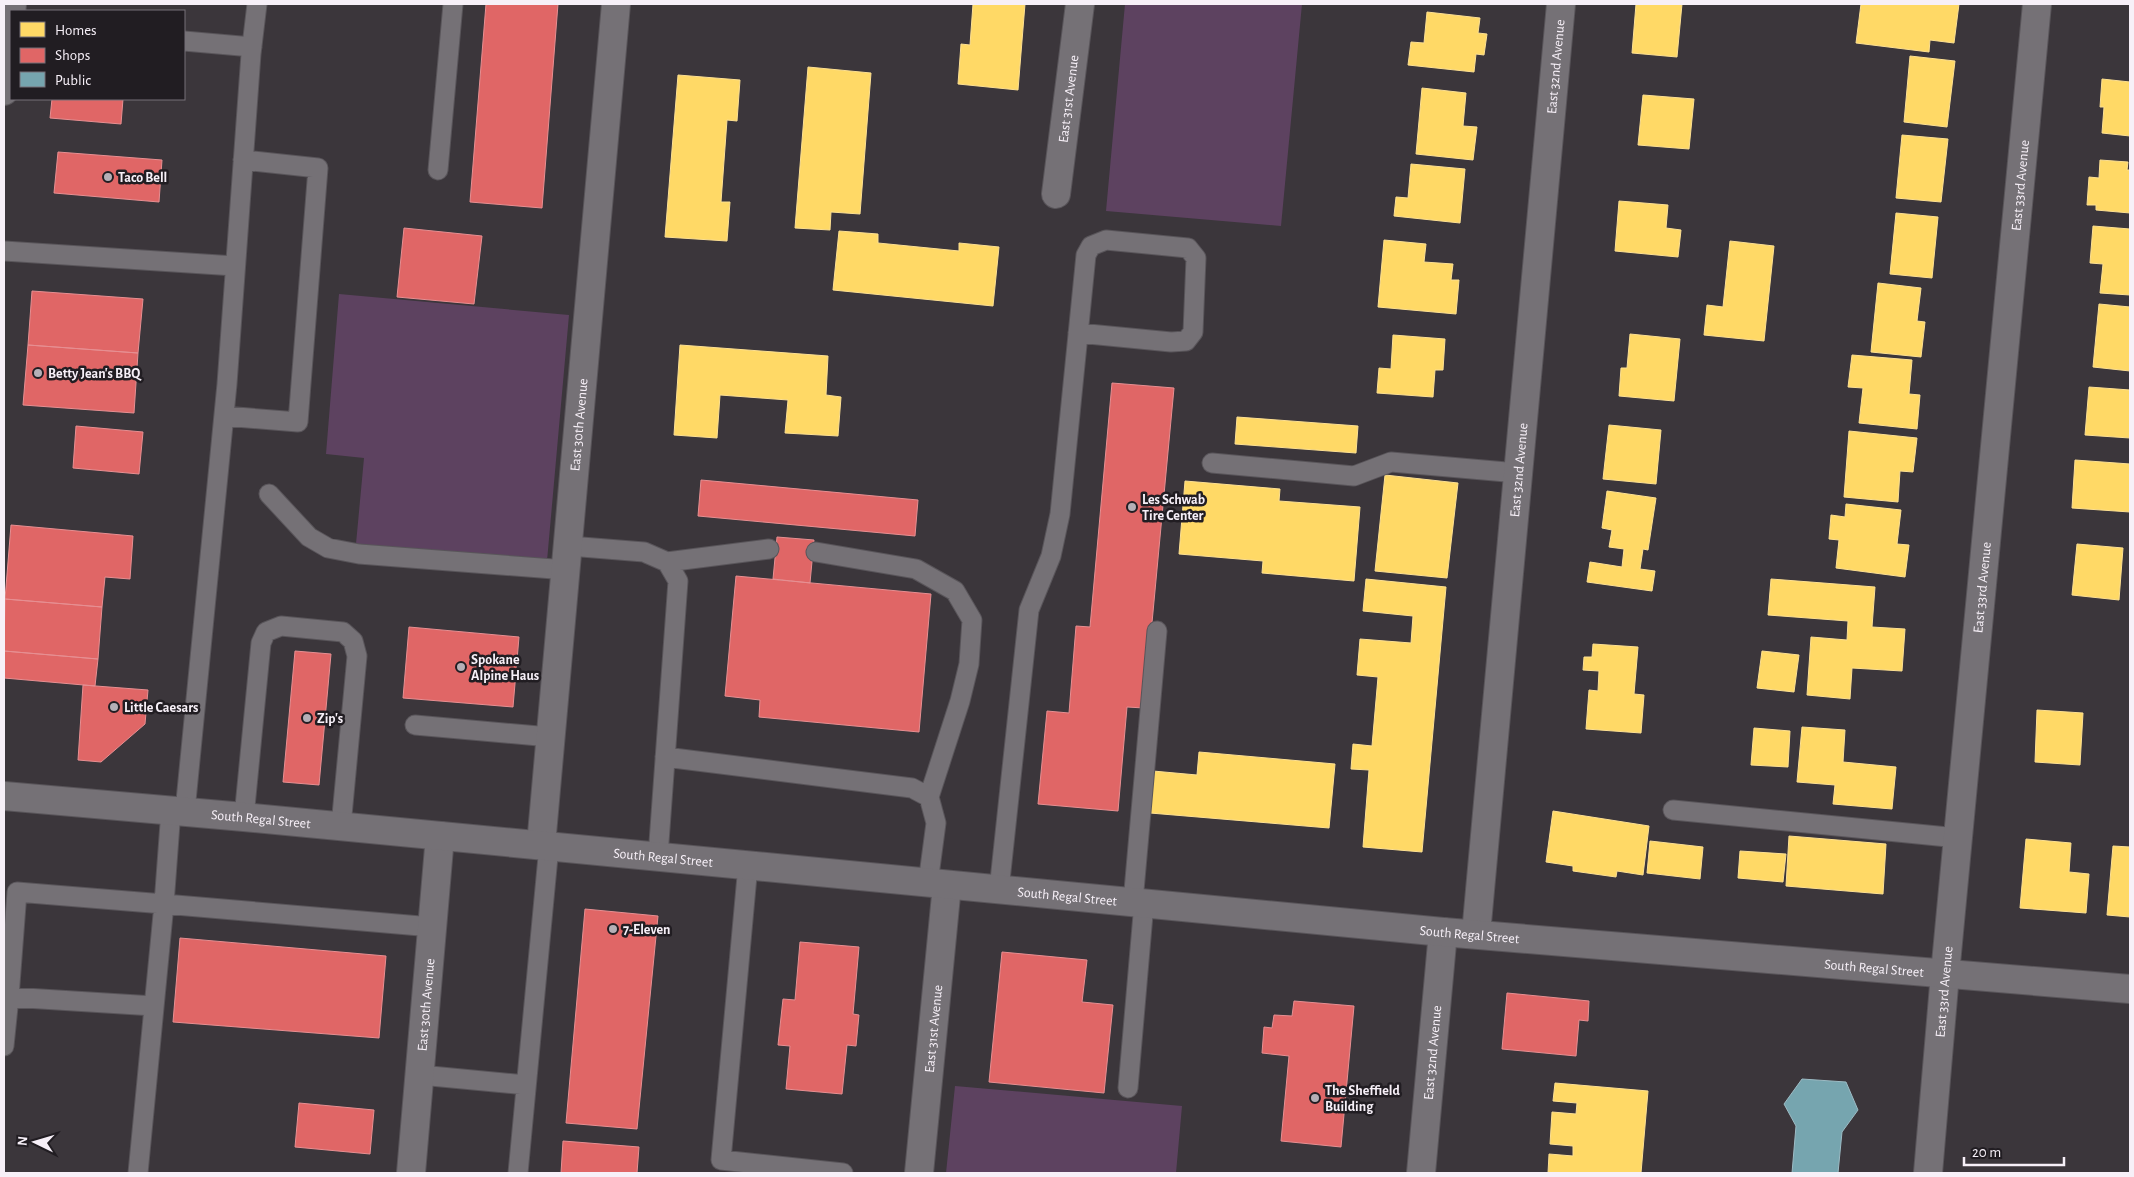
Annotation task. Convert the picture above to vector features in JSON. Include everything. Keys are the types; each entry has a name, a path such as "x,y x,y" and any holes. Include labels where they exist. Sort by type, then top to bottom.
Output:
{"street":[{"name":"East 30th Avenue","path":"545,846 550,737 568,558 616,4"},
{"name":"East 31st Avenue","path":"1056,194 1080,4"},
{"name":"East 32nd Avenue","path":"1476,934 1561,4"},
{"name":"East 33rd Avenue","path":"1928,1173 1945,974 2037,4"},
{"path":"4,91 10,29"},
{"name":"South Regal Street","path":"4,796 342,826 1443,932 2130,989"},
{"name":"East 30th Avenue","path":"411,1173 440,836"},
{"name":"East 31st Avenue","path":"919,1173 938,884"},
{"name":"East 32nd Avenue","path":"1421,1173 1443,932"}],"lane":[{"path":"138,1173 164,904 178,811 224,416 252,47 257,4"},
{"path":"438,170 453,4"},
{"path":"185,41 252,47"},
{"path":"224,416 298,422 318,168 243,160"},
{"path":"999,890 1029,610 1051,556 1060,514 1078,333 1086,255 1091,246 1106,240 1188,248 1196,258 1193,332 1186,341 1171,342 1078,333"},
{"path":"4,252 236,266"},
{"path":"1212,463 1354,476 1391,462 1518,473"},
{"path":"269,494 309,537 328,548 359,554 568,558 644,552 667,562 769,550"},
{"path":"816,552 916,569 955,591 972,620 969,664 960,701 929,797 936,823 938,884"},
{"path":"658,856 678,581 667,562"},
{"path":"244,817 261,643 266,632 281,626 343,632 353,641 357,656 342,826"},
{"path":"1128,1088 1138,903 1157,631"},
{"path":"415,725 550,737"},
{"path":"665,757 912,788 929,797"},
{"path":"1673,810 1958,838"},
{"path":"518,1173 545,846"},
{"path":"748,866 721,1160 843,1173"},
{"path":"4,1046 6,996 17,892 432,927"},
{"path":"6,996 154,1006"},
{"path":"420,1075 526,1085"}],"shaded area":[{"path":"1125,4 1302,4 1281,226 1106,211"},
{"path":"339,294 569,315 547,561 356,544 364,458 326,454"},
{"path":"955,1086 1182,1106 1176,1173 946,1173"}],"building: Homes":[{"path":"973,4 1025,4 1018,90 958,84 961,44 970,45"},
{"path":"1636,4 1682,4 1677,57 1632,53"},
{"path":"1861,4 1959,4 1954,43 1930,40 1929,52 1856,43"},
{"path":"1427,12 1480,18 1478,33 1487,34 1484,55 1476,54 1474,72 1408,65 1411,42 1424,43"},
{"path":"1910,56 1955,61 1947,127 1904,122"},
{"path":"808,67 871,73 860,214 831,212 830,230 795,228"},
{"path":"678,75 740,80 737,121 727,120 721,202 730,202 727,241 665,237"},
{"path":"2102,79 2130,82 2130,136 2102,133 2104,107 2100,107"},
{"path":"1422,88 1466,93 1463,126 1477,127 1473,160 1416,154"},
{"path":"1643,95 1694,99 1689,149 1638,145"},
{"path":"1902,135 1948,139 1941,202 1896,198"},
{"path":"2100,160 2128,162 2127,170 2130,170 2130,213 2096,210 2096,205 2087,205 2089,177 2099,178"},
{"path":"1411,164 1465,169 1460,223 1394,216 1396,197 1408,198"},
{"path":"1619,201 1668,205 1666,228 1681,230 1678,257 1615,251"},
{"path":"1896,213 1938,217 1932,278 1890,274"},
{"path":"2093,226 2130,229 2130,295 2100,293 2103,264 2090,263"},
{"path":"839,231 878,234 878,243 959,251 959,243 999,247 993,306 833,290"},
{"path":"1384,240 1426,244 1424,262 1453,264 1451,280 1459,280 1456,314 1378,307"},
{"path":"1730,241 1774,246 1764,341 1704,335 1707,305 1723,307"},
{"path":"1878,283 1921,288 1917,321 1925,322 1921,357 1871,352"},
{"path":"2099,304 2130,307 2130,371 2093,367"},
{"path":"1630,334 1680,339 1674,401 1619,396 1621,368 1627,368"},
{"path":"1393,335 1445,339 1443,370 1435,370 1433,397 1377,393 1379,368 1391,369"},
{"path":"680,345 828,356 826,395 841,397 838,436 785,433 788,400 720,395 717,438 674,435"},
{"path":"1852,355 1912,360 1909,394 1920,395 1917,429 1859,423 1863,388 1848,387"},
{"path":"2089,387 2130,390 2130,438 2085,435"},
{"path":"1237,417 1358,426 1356,453 1235,444"},
{"path":"1609,425 1661,430 1656,484 1603,479"},
{"path":"1849,431 1917,438 1913,472 1900,471 1898,502 1844,497"},
{"path":"2075,460 2130,464 2130,512 2072,508"},
{"path":"1385,475 1458,483 1447,578 1375,571"},
{"path":"1185,481 1280,489 1279,501 1360,507 1354,581 1262,573 1263,561 1179,554"},
{"path":"1607,491 1656,498 1648,550 1643,549 1640,569 1655,571 1652,591 1587,582 1590,562 1622,567 1624,549 1609,547 1612,530 1602,528"},
{"path":"1846,504 1901,510 1897,544 1909,545 1905,577 1836,568 1839,540 1829,539 1831,515 1845,517"},
{"path":"2077,544 2123,548 2119,600 2072,595"},
{"path":"1366,579 1446,587 1422,852 1363,847 1369,770 1351,769 1353,744 1372,746 1378,677 1357,675 1360,639 1411,643 1413,616 1363,611"},
{"path":"1771,579 1875,587 1872,627 1905,629 1902,671 1852,668 1850,699 1807,695 1811,637 1847,640 1848,621 1768,615"},
{"path":"1593,644 1638,647 1634,694 1644,695 1641,733 1586,729 1589,690 1598,691 1599,671 1583,670 1584,657 1592,657"},
{"path":"1762,651 1799,655 1794,692 1757,688"},
{"path":"2037,710 2083,713 2080,765 2035,762"},
{"path":"1802,727 1845,730 1843,762 1896,767 1892,809 1833,804 1835,785 1797,782"},
{"path":"1754,728 1790,731 1788,767 1751,765"},
{"path":"1199,752 1335,764 1329,828 1150,813 1153,771 1197,775"},
{"path":"1553,811 1649,826 1643,875 1617,871 1616,877 1573,871 1573,866 1546,862"},
{"path":"1789,836 1886,844 1883,894 1786,886"},
{"path":"2026,839 2071,843 2069,872 2089,874 2086,913 2020,908"},
{"path":"1650,841 1703,847 1700,879 1647,873"},
{"path":"2113,846 2130,847 2130,917 2107,915"},
{"path":"1740,851 1786,854 1783,882 1738,878"},
{"path":"1555,1083 1648,1091 1641,1173 1548,1173 1549,1154 1573,1156 1573,1146 1550,1144 1552,1112 1576,1114 1577,1103 1553,1101"}],"building: Shops":[{"path":"486,4 558,4 542,208 470,202"},
{"path":"52,100 123,100 121,124 50,118"},
{"name":"Taco Bell","path":"58,152 162,160 159,202 54,193"},
{"path":"404,228 482,236 474,304 397,297"},
{"path":"32,291 143,299 138,353 28,345"},
{"path":"28,345 138,353 134,413 23,405"},
{"name":"Les Schwab Tire Center","path":"1112,383 1174,388 1144,708 1127,707 1118,811 1038,804 1047,711 1069,713 1076,626 1090,627"},
{"path":"76,426 143,432 139,474 73,468"},
{"path":"701,480 918,500 915,536 698,516"},
{"path":"11,525 133,536 130,579 105,577 102,607 5,599"},
{"path":"777,537 814,540 810,583 773,579"},
{"path":"736,576 931,594 919,732 759,717 760,700 725,696"},
{"path":"5,599 102,607 98,659 4,651"},
{"name":"Spokane Alpine Haus","path":"409,627 519,637 513,707 403,698"},
{"path":"4,651 98,659 95,686 4,678"},
{"name":"Zip's","path":"295,651 331,654 319,785 283,782"},
{"name":"Little Caesars","path":"83,685 148,690 145,724 101,762 78,760"},
{"path":"585,909 658,916 637,1129 566,1123"},
{"path":"180,938 386,956 379,1038 173,1022"},
{"path":"800,942 859,947 853,1014 859,1015 856,1046 847,1045 842,1094 786,1089 790,1046 778,1045 783,999 795,1000"},
{"path":"1002,952 1087,960 1082,1002 1113,1005 1104,1093 989,1082"},
{"path":"1507,993 1589,1001 1588,1021 1579,1020 1576,1056 1502,1049"},
{"name":"The Sheffield Building","path":"1294,1001 1354,1006 1341,1147 1281,1141 1289,1056 1262,1053 1264,1027 1272,1028 1274,1015 1292,1016"},
{"path":"299,1103 374,1110 370,1154 295,1147"},
{"path":"563,1141 639,1147 637,1173 561,1173"}],"building: Public":[{"path":"1802,1079 1846,1082 1858,1110 1842,1132 1838,1173 1792,1173 1796,1126 1784,1104"}],"place":[{"name":"Taco Bell","path":"108,177"},
{"name":"Betty Jean's BBQ","path":"38,373"},
{"name":"Les Schwab Tire Center","path":"1132,507"},
{"name":"Spokane Alpine Haus","path":"461,667"},
{"name":"Little Caesars","path":"114,707"},
{"name":"Zip's","path":"307,718"},
{"name":"7-Eleven","path":"613,929"},
{"name":"The Sheffield Building","path":"1315,1098"}]}
